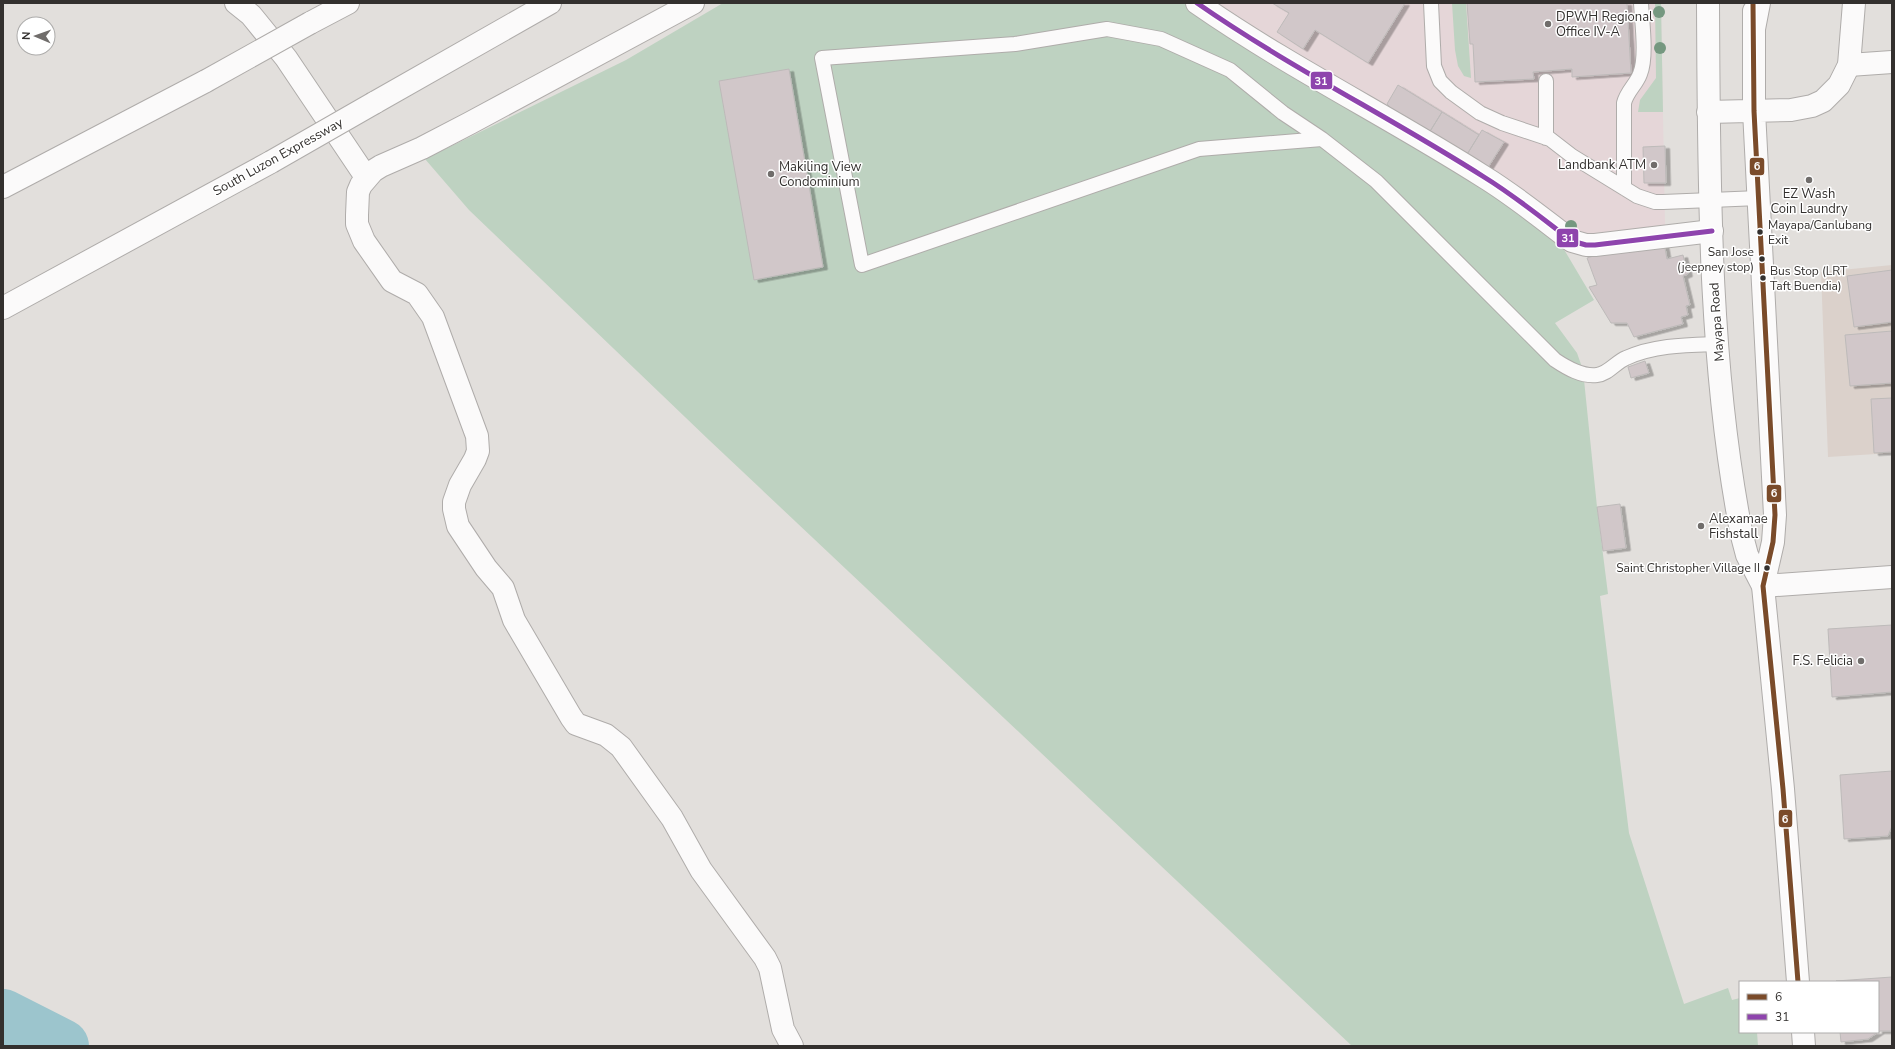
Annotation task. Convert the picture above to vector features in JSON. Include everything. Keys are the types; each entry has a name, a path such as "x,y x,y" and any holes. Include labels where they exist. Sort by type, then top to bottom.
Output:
{"main road":[{"path":"236,3 251,15 286,58 366,177"},
{"path":"3,188 206,81 348,3"},
{"name":"South Luzon Expressway","path":"3,308 271,162 550,3"},
{"path":"693,3 463,127 422,148 381,166 366,177 358,192 358,224 364,241 392,281 417,294 433,317 477,436 478,451 460,485 454,502 458,526 486,568 503,588 514,620 571,717 576,724 606,735 621,747 672,818 701,870 759,948 770,968 783,1029 792,1046"},
{"path":"1197,3 1236,29 1349,98 1484,177 1572,241 1586,245 1595,245 1712,231"},
{"name":"Mayapa Road","path":"1708,3 1708,112 1712,231 1724,420 1739,519 1747,555 1763,586"},
{"name":"Mayapa Road","path":"1754,3 1754,111 1775,515 1773,542 1763,586 1784,797 1798,981"},
{"path":"1754,29 1759,3"},
{"path":"1708,112 1791,110 1812,106 1823,101 1839,85 1849,65 1854,3"},
{"path":"1849,65 1892,62"},
{"path":"1763,586 1892,577"},
{"path":"1803,1033 1804,1046"}],"lane":[{"path":"1430,3 1432,59 1436,73 1444,86 1459,100 1480,113 1502,123 1546,138 1572,156 1637,196 1655,202 1759,198"},
{"path":"1624,188 1624,103 1628,92 1637,81 1642,69 1641,3"},
{"path":"1322,139 1199,149 862,265 822,58 1015,44 1107,29 1161,39 1230,70 1283,114 1322,139 1376,181 1555,360 1563,366 1577,372 1596,375 1604,373 1626,358 1660,348 1718,344"},
{"path":"1546,81 1546,138"}],"shaded area":[{"path":"1208,3 1661,3 1665,226 1575,235"},
{"path":"1892,265 1892,453 1828,457 1821,272"}],"green space":[{"path":"723,3 1187,3 1487,186 1559,241 1594,300 1555,323 1577,353 1583,370 1597,507 1608,594 1600,596 1629,833 1684,1004 1728,988 1732,1000 1739,998 1739,1033 1757,1033 1758,1046 1352,1046 709,440 469,210 425,159 626,60"},
{"path":"1452,3 1466,3 1471,78 1464,76 1458,66 1455,50"},
{"path":"1655,3 1661,3 1663,112 1638,112 1640,100 1656,78"}],"building":[{"path":"1272,3 1405,3 1368,63 1315,30 1303,49 1277,32 1289,13"},
{"name":"DPWH Regional Office IV-A","path":"1467,3 1627,3 1631,73 1572,77 1572,69 1533,72 1534,79 1475,82 1473,44 1470,44"},
{"name":"Makiling View Condominium","path":"789,69 823,267 754,280 719,81"},
{"path":"1398,85 1442,112 1429,133 1386,112 1390,107 1387,104"},
{"path":"1442,112 1479,135 1466,156 1429,133"},
{"path":"1482,130 1504,142 1487,169 1466,156"},
{"name":"Landbank ATM","path":"1665,146 1666,183 1644,183 1643,147"},
{"path":"1646,240 1664,243 1667,259 1683,255 1688,274 1683,276 1690,305 1686,306 1688,315 1681,317 1683,324 1634,337 1627,323 1611,323 1589,287 1597,285 1587,258"},
{"path":"1892,270 1892,322 1854,327 1847,276"},
{"path":"1892,331 1892,383 1850,386 1845,335"},
{"path":"1645,361 1649,373 1631,378 1628,367"},
{"path":"1892,398 1892,452 1874,453 1871,399"},
{"path":"1620,504 1626,548 1603,551 1597,507"},
{"name":"F.S. Felicia","path":"1892,625 1892,692 1832,697 1828,629"},
{"path":"1892,771 1892,826 1888,836 1844,839 1840,775"},
{"path":"1892,977 1892,1031 1879,1032 1879,981 1836,981"},
{"path":"1840,1033 1877,1033 1868,1039 1841,1042"}],"waterway":[{"path":"3,1016 62,1046"}],"transit line":[{"name":"31","path":"1197,3 1267,49 1484,177 1518,200 1572,241 1586,245 1595,245 1712,231"},
{"name":"6","path":"1753,3 1754,111 1775,515 1773,542 1763,586 1783,789 1798,981"}],"place":[{"name":"DPWH Regional Office IV-A","path":"1548,24"},
{"name":"Landbank ATM","path":"1654,165"},
{"name":"Makiling View Condominium","path":"771,174"},
{"name":"EZ Wash Coin Laundry","path":"1809,180"},
{"name":"Mayapa/Canlubang Exit","path":"1760,232"},
{"name":"San Jose (jeepney stop)","path":"1762,259"},
{"name":"Bus Stop (LRT Taft Buendia)","path":"1763,278"},
{"name":"Alexamae Fishstall","path":"1701,526"},
{"name":"Saint Christopher Village II","path":"1767,568"},
{"name":"F.S. Felicia","path":"1861,661"}]}
